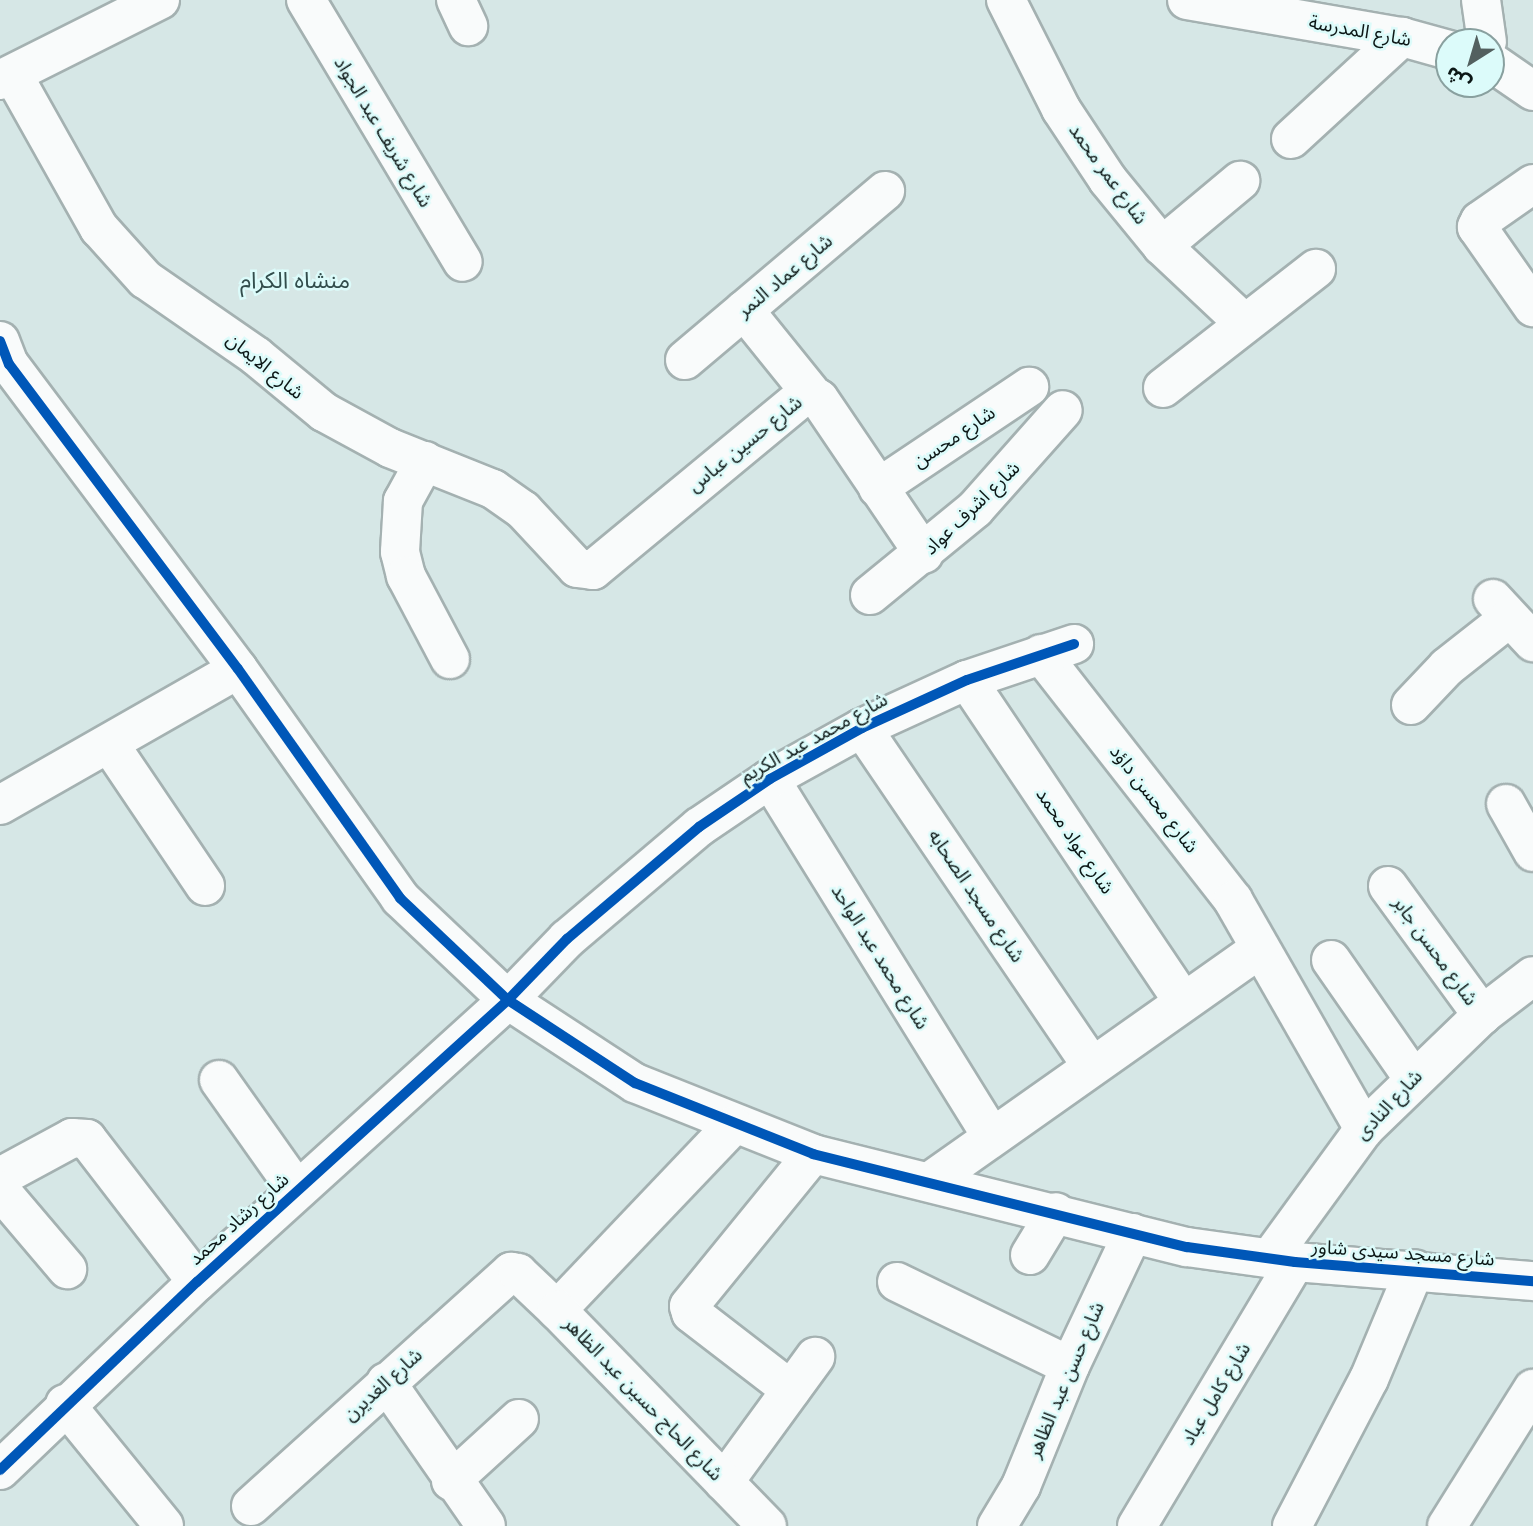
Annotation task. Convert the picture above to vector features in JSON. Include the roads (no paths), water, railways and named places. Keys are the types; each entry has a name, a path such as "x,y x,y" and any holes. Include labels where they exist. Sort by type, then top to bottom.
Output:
{"street":[{"path":"6,77 97,14 160,0"},
{"name":"شارع شريف عبد الجواد","path":"306,0 463,262"},
{"name":"شارع عمر محمد","path":"1006,0 1083,145 1162,246 1244,323"},
{"name":"شارع المدرسة","path":"1187,0 1402,37 1435,46"},
{"path":"1481,0 1485,28"},
{"path":"1291,139 1402,37"},
{"path":"1505,72 1533,91"},
{"name":"شارع الايمان","path":"6,77 99,229 145,279 256,356 324,412 368,437 494,489 523,510 573,565 593,570"},
{"path":"1162,246 1240,181"},
{"path":"1533,184 1480,220 1477,228 1533,307"},
{"name":"شارع عماد النمر","path":"685,360 885,191"},
{"path":"1163,388 1316,269"},
{"path":"744,310 811,393"},
{"name":"شارع مسجد سيدى شاور","path":"3,359 238,669 400,898 508,1000 635,1083 733,1125 813,1154 932,1180 1187,1247 1282,1260 1415,1269 1533,1281"},
{"name":"شارع محسن","path":"878,488 1029,387"},
{"name":"شارع حسين عباس","path":"593,570 803,395 811,393 924,554"},
{"name":"شارع اشرف عواد","path":"870,595 924,554 1002,481 1063,410"},
{"path":"425,461 403,501 400,552 406,576 450,659"},
{"path":"1410,705 1447,667 1511,619"},
{"name":"شارع محمد عبد الكريم","path":"508,1000 631,881 770,779 862,728 967,680 1058,649"},
{"name":"شارع محسن داؤد","path":"1058,649 1233,900 1258,950 1364,1129"},
{"path":"0,805 110,745 238,669"},
{"name":"شارع عواد محمد","path":"967,680 1183,1001"},
{"name":"شارع مسجد الصحابه","path":"862,728 1090,1064"},
{"path":"110,745 205,886"},
{"name":"شارع محمد عبد الواحد","path":"770,779 991,1135"},
{"path":"1506,804 1533,852"},
{"name":"شارع محسن جابر","path":"1388,886 1482,1015"},
{"path":"932,1180 1090,1064 1258,950"},
{"path":"1331,960 1413,1078"},
{"name":"شارع النادى","path":"1282,1260 1364,1129 1413,1078 1482,1015 1533,976"},
{"name":"شارع رشاد محمد","path":"0,1470 65,1404 508,1000"},
{"path":"219,1080 297,1190"},
{"path":"556,1310 733,1125"},
{"path":"0,1177 72,1138 82,1137 92,1143 197,1282"},
{"path":"792,1390 691,1313 689,1306 813,1154"},
{"path":"0,1190 66,1269"},
{"path":"1030,1255 1056,1212"},
{"name":"شارع حسن عبد الظاهر","path":"997,1526 1021,1486 1070,1366 1133,1233"},
{"name":"شارع كامل عباد","path":"1137,1526 1282,1260"},
{"path":"1292,1526 1369,1378 1415,1269"},
{"name":"شارع الحاج حسين عبد الظاهر","path":"518,1273 767,1526"},
{"name":"شارع الغديرن","path":"251,1506 504,1275 518,1273"},
{"path":"897,1282 1070,1366"},
{"path":"724,1482 815,1357"},
{"path":"386,1382 451,1481 486,1526"},
{"path":"1447,1526 1533,1388"},
{"path":"65,1404 164,1526"},
{"path":"451,1481 519,1419"}],"district":[{"name":"منشاه الكرام","path":"295,280"}]}
